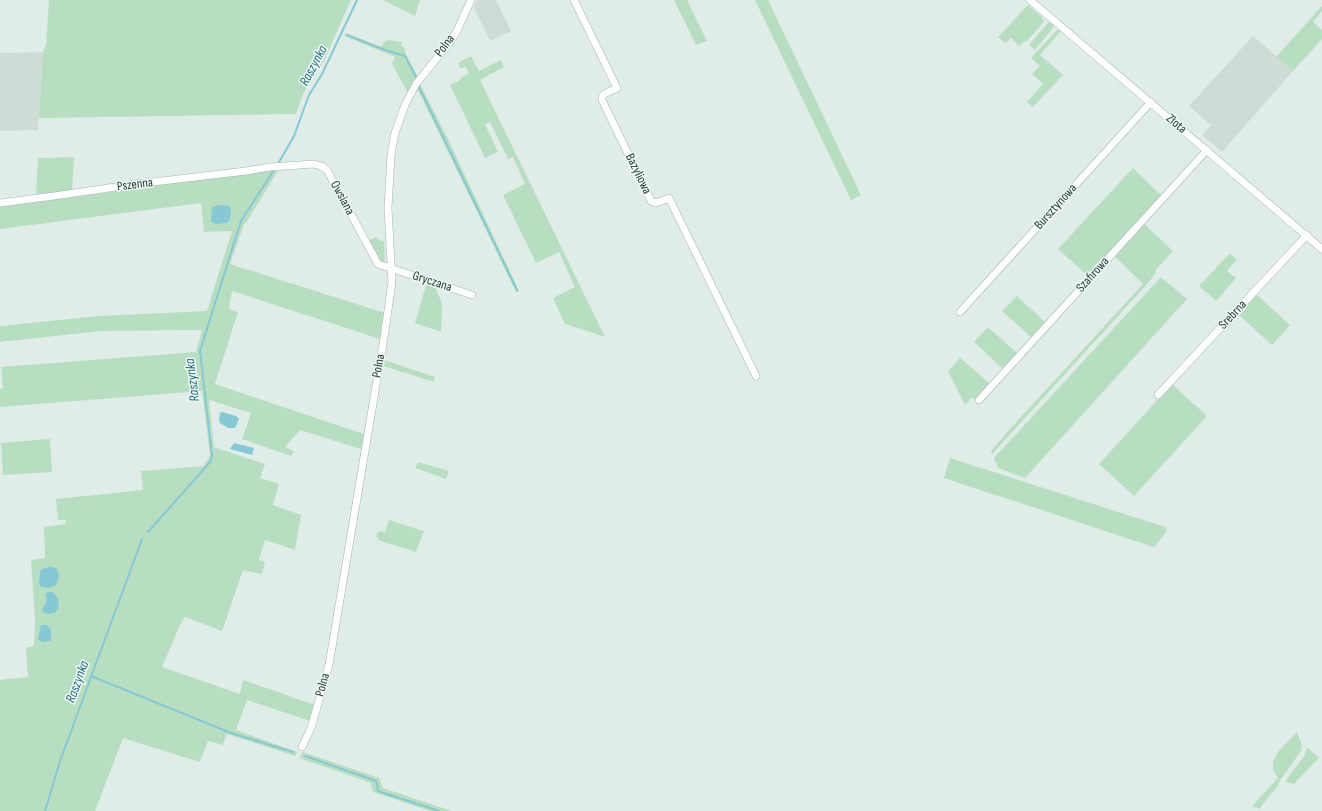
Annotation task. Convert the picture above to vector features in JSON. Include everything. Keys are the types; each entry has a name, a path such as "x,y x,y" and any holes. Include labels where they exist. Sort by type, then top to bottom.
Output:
{"street":[{"name":"Polna","path":"302,747 311,728 329,665 384,338 391,287 388,208 390,155 398,123 405,105 416,84 457,31 471,0"},
{"name":"Bazyliowa","path":"574,0 617,88 604,94 602,96 602,100 651,201 658,203 669,198 756,376"},
{"name":"Złota","path":"1030,0 1322,248"},
{"name":"Bursztynowa","path":"960,312 1151,102"},
{"name":"Szafirowa","path":"979,400 1207,150"},
{"name":"Owsiana","path":"270,167 307,164 325,168 375,261 379,265 391,269"},
{"name":"Pszenna","path":"0,203 270,167"},
{"name":"Srebrna","path":"1158,395 1307,236"},
{"name":"Gryczana","path":"391,269 472,295"}],"shaded area":[{"path":"477,0 496,0 511,31 490,41 474,8"},
{"path":"1253,36 1293,71 1222,152 1202,135 1211,125 1189,106"},
{"path":"43,52 38,130 0,131 0,53"}],"green space":[{"path":"49,0 351,0 324,61 303,94 296,114 39,118 43,52 46,45"},
{"path":"383,0 420,0 415,16"},
{"path":"674,0 687,0 707,41 696,45"},
{"path":"755,0 768,0 861,195 851,200"},
{"path":"1028,5 1042,17 1044,21 1026,42 1024,41 1019,46 1011,38 1006,43 998,37"},
{"path":"1322,6 1322,11 1313,22 1322,30 1322,39 1293,71 1276,57"},
{"path":"1050,22 1054,25 1053,28 1035,50 1029,45"},
{"path":"1058,29 1061,31 1040,55 1063,75 1033,107 1027,102 1043,84 1032,74 1040,66 1031,58"},
{"path":"346,33 381,47 384,42 389,40 402,42 401,45 405,48 405,52 418,77 408,93 392,64 395,57 344,36"},
{"path":"471,56 479,71 501,60 504,67 480,80 605,337 565,324 553,298 575,287 559,252 536,263 503,195 525,184 513,157 508,159 490,122 485,124 498,152 485,158 450,85 459,81 462,77 469,73 465,66 461,69 458,63"},
{"path":"420,84 449,141 519,291 516,292 417,88"},
{"path":"74,157 72,191 36,194 38,158"},
{"path":"1133,168 1161,195 1087,275 1058,249"},
{"path":"264,171 278,171 244,224 230,264 385,313 380,339 232,291 229,309 238,312 215,384 364,434 361,449 300,430 285,447 294,451 291,456 242,439 251,413 209,400 214,447 265,464 260,478 279,484 273,505 301,515 295,550 265,540 259,560 265,562 262,574 243,570 222,631 185,617 162,667 240,694 243,680 315,705 310,721 247,700 236,730 297,752 295,756 227,734 223,745 208,741 200,762 123,738 95,811 0,811 0,680 28,677 26,648 34,646 35,619 31,560 45,558 44,527 65,524 66,520 58,520 56,499 143,490 141,471 204,466 210,455 202,391 0,407 0,389 3,388 1,367 196,352 202,330 100,331 0,342 0,326 99,316 207,311 232,231 204,232 201,203 0,229 0,207"},
{"path":"1144,224 1173,251 1155,271 1156,273 1148,283 992,454 991,451 1011,428 1143,284 1115,257"},
{"path":"376,237 379,240 384,241 385,264 379,262 368,241"},
{"path":"1230,253 1237,260 1227,271 1236,278 1216,301 1199,286"},
{"path":"1161,277 1187,299 1025,478 998,468 994,459 995,457"},
{"path":"427,282 434,284 441,301 441,332 415,323"},
{"path":"1257,295 1290,325 1272,345 1239,315"},
{"path":"1017,296 1045,322 1031,337 1002,311"},
{"path":"988,327 1017,353 1002,368 974,342"},
{"path":"960,358 989,383 975,400 972,397 965,405 948,371"},
{"path":"384,360 435,377 434,382 383,366"},
{"path":"1172,384 1207,416 1134,496 1099,464"},
{"path":"50,439 52,472 3,475 1,443"},
{"path":"950,458 1165,527 1167,529 1166,532 1154,547 944,478"},
{"path":"418,462 449,471 446,479 415,468"},
{"path":"389,520 424,531 416,552 378,540 379,538 376,537 377,533 380,531 385,532"},
{"path":"1297,732 1302,746 1301,751 1260,809 1252,806 1278,778 1273,770 1273,761 1278,752"},
{"path":"1307,747 1319,758 1294,784 1286,782 1304,756"},
{"path":"303,752 379,778 383,788 452,811 430,811 373,792 371,783 299,758"}],"water":[{"path":"220,205 230,206 231,213 229,221 226,223 216,224 211,222 212,207"},
{"path":"222,412 236,416 239,419 235,428 228,428 220,423 220,413"},
{"path":"234,443 254,448 252,455 230,449"},
{"path":"52,567 57,569 59,575 58,581 55,586 48,588 41,587 39,583 40,571 44,568"},
{"path":"48,592 53,592 58,599 59,607 55,613 48,614 43,612 42,609 47,599 45,594"},
{"path":"41,625 47,625 51,629 51,641 42,642 38,639"}],"waterway":[{"name":"Raszynka","path":"279,162 294,136 309,95 322,74 357,0"},
{"path":"347,35 405,56 416,77"},
{"path":"419,87 517,290"},
{"name":"Raszynka","path":"148,532 210,462 212,456 200,351 241,221 274,170"},
{"name":"Raszynka","path":"45,811 60,761 142,539"},
{"path":"91,676 231,733 293,752"},
{"path":"305,756 376,781 378,791 439,811"}]}
